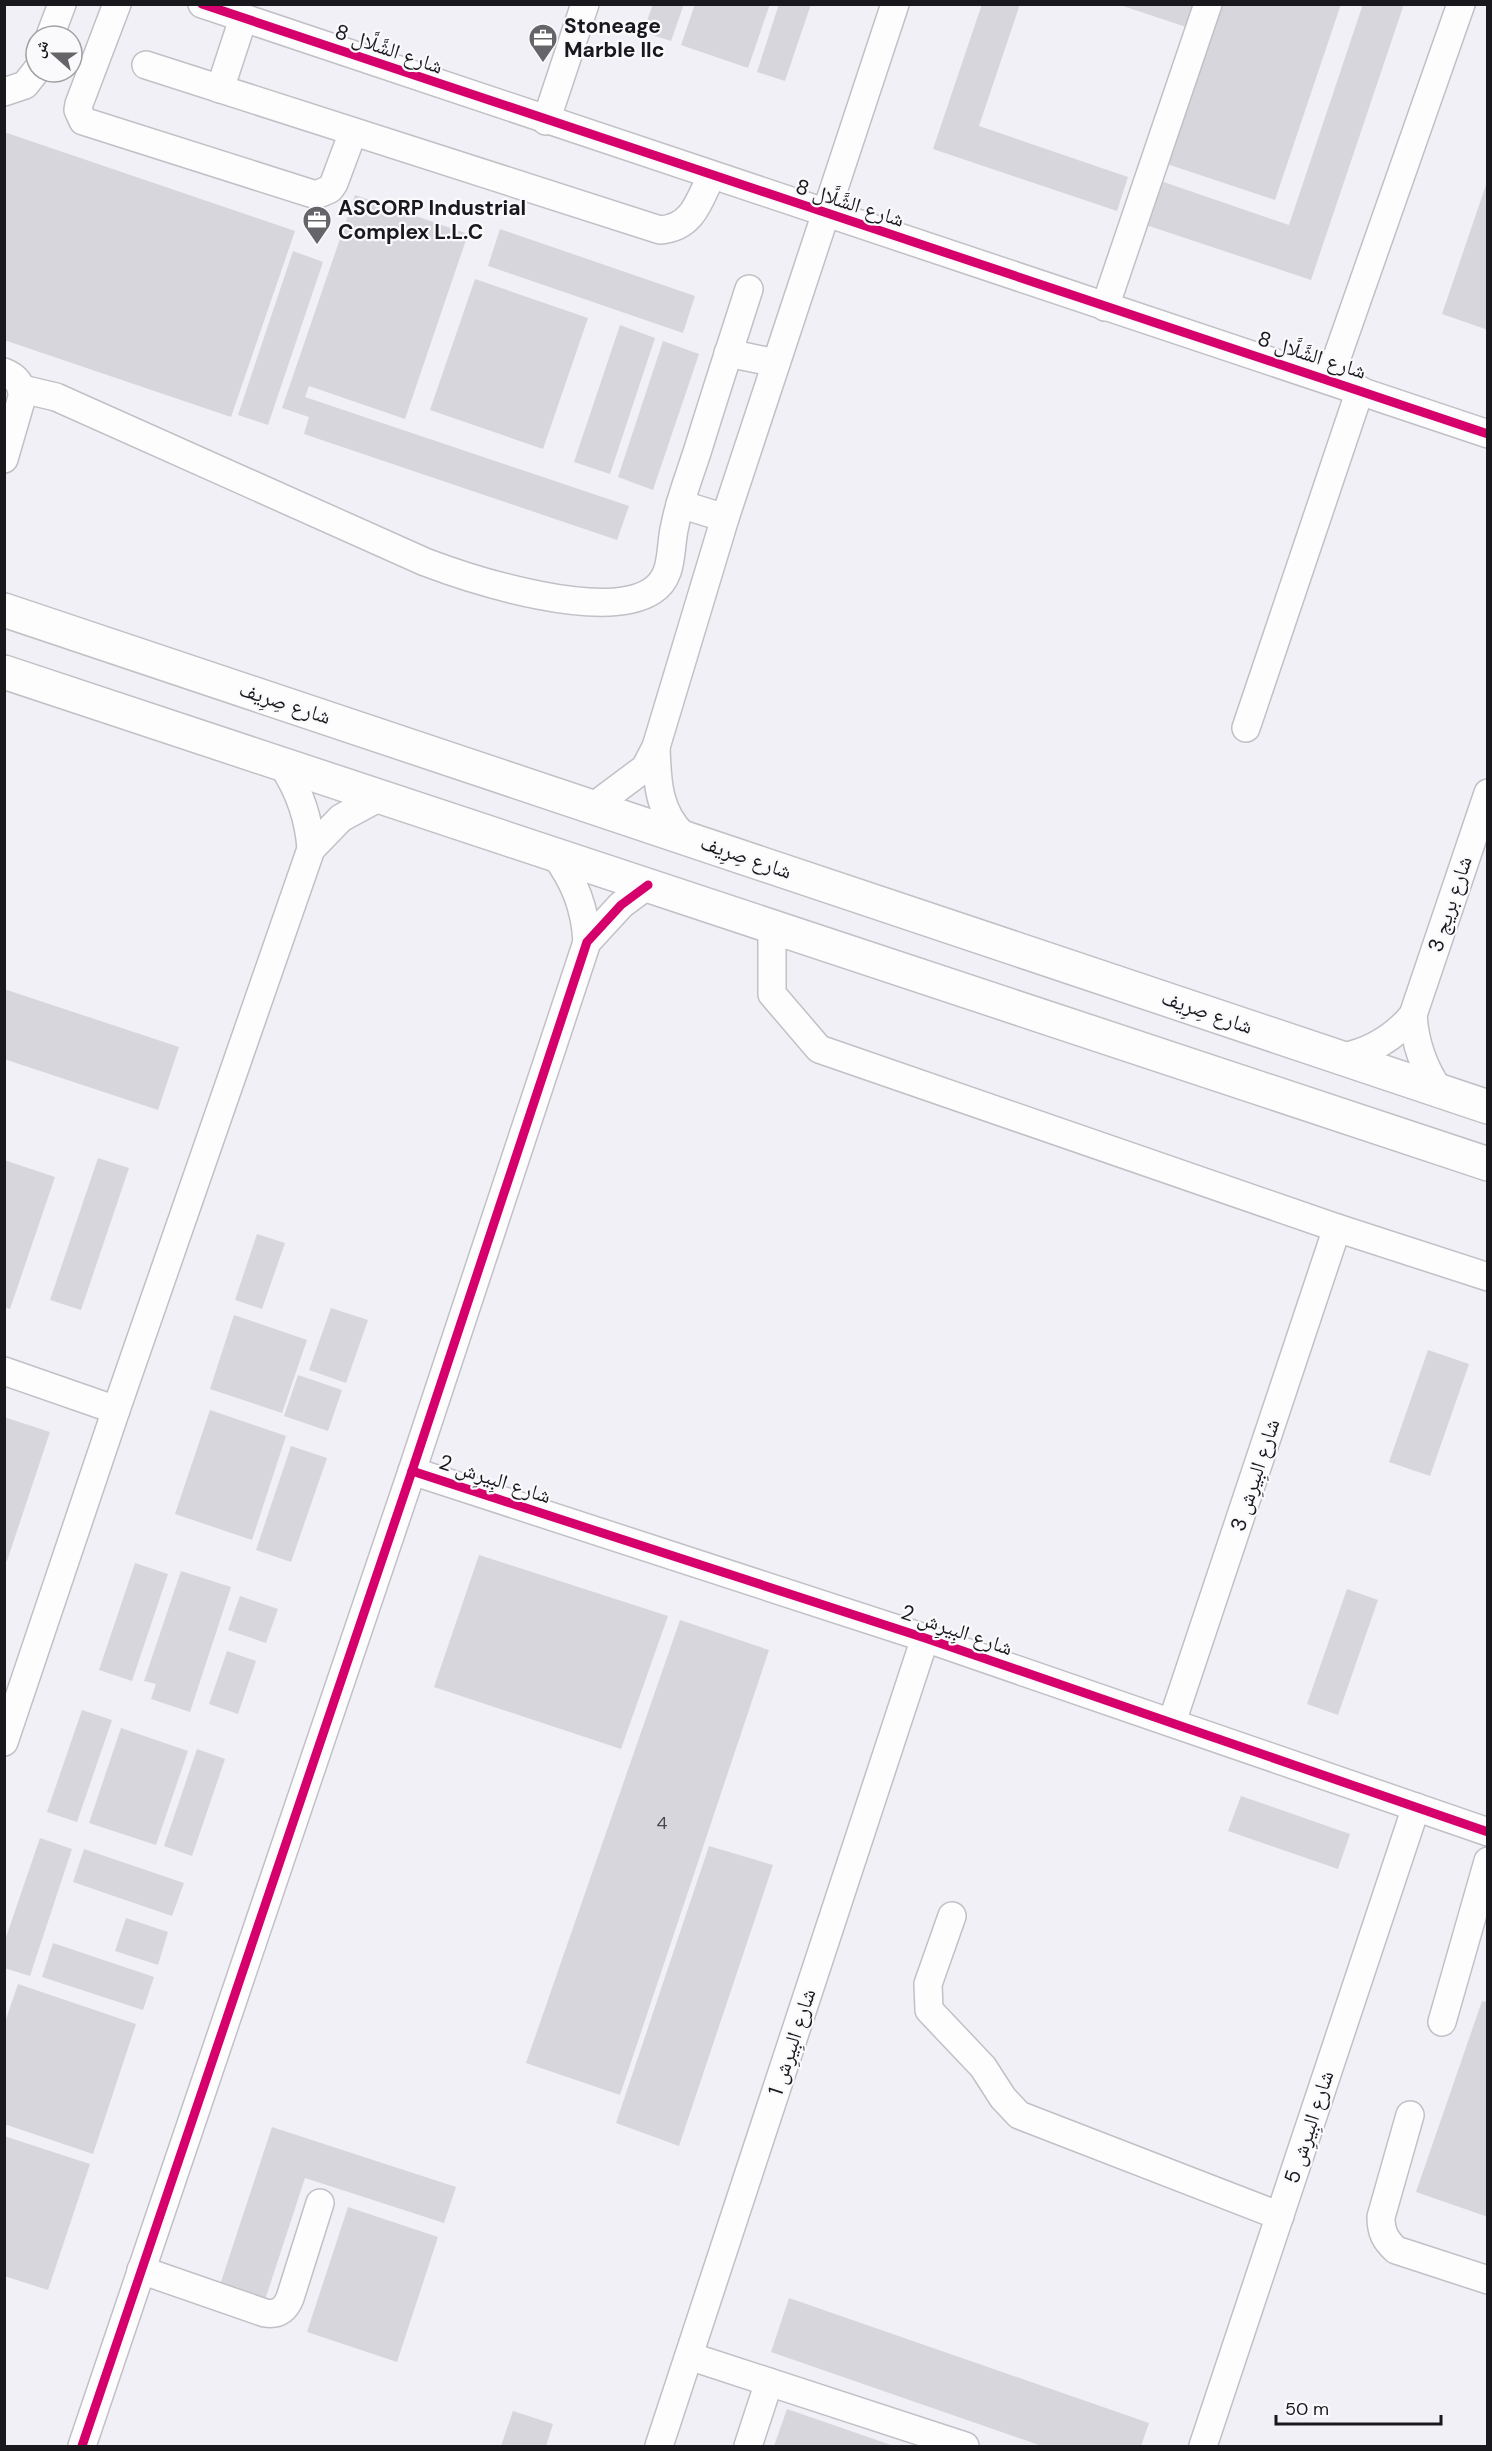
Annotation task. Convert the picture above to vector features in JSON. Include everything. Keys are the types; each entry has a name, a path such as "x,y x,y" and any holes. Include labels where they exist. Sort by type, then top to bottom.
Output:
{"main road":[{"name":"شارع صِرِيف","path":"4,610 1488,1107"},
{"path":"4,672 378,798 648,885 1488,1164"}],"street":[{"path":"54,24 62,4"},
{"path":"117,4 79,104 78,110 83,121 316,195 330,189 334,183 353,132"},
{"name":"شارع الشَّلَّال 8","path":"202,4 546,121 1488,434"},
{"path":"546,121 585,4"},
{"path":"594,806 645,768 656,747 725,518 896,4"},
{"path":"1105,307 1208,4"},
{"path":"1329,380 1461,4"},
{"path":"220,89 243,19"},
{"path":"146,65 660,230 670,229 688,219 711,176"},
{"path":"4,92 26,84"},
{"path":"13,380 56,397 425,562 488,583 553,597 612,601 650,592 665,577 670,567 672,536 680,504 748,289"},
{"path":"728,353 776,363"},
{"path":"6,445 22,398 13,380"},
{"path":"1246,728 1360,390"},
{"path":"680,504 725,518"},
{"path":"656,747 657,775 663,804 672,825 684,836"},
{"path":"4,1742 116,1410 311,849 303,805 283,766"},
{"name":"شارع بريج 3","path":"1343,1058 1370,1050 1383,1043 1413,1015 1488,793"},
{"path":"311,849 340,818 378,798"},
{"path":"555,855 573,881 579,896 587,942"},
{"path":"82,2446 412,1471 587,942 609,916 648,885"},
{"path":"772,926 772,994 819,1049 1337,1228 1488,1277"},
{"name":"شارع بريج 3","path":"1413,1015 1417,1047 1430,1077 1439,1090"},
{"name":"شارع البِيرِش 3","path":"1172,1722 1337,1228"},
{"path":"4,1371 116,1410"},
{"name":"شارع البِيرِش 2","path":"412,1471 925,1638 1488,1832"},
{"name":"شارع البِيرِش 1","path":"658,2446 925,1638"},
{"name":"شارع البِيرِش 5","path":"1203,2446 1416,1808"},
{"path":"1442,2022 1477,1939 1488,1861"},
{"path":"952,1916 928,1984 929,2010 983,2067 1003,2098 1018,2115 1280,2216"},
{"path":"1410,2115 1381,2217 1381,2230 1386,2242 1396,2250 1488,2280"},
{"path":"141,2270 265,2313 281,2312 287,2306 290,2298 320,2203"},
{"path":"689,2356 965,2446"},
{"path":"748,2446 769,2382"}],"building":[{"path":"653,4 684,4 671,41 643,32"},
{"path":"695,4 770,4 748,68 681,45"},
{"path":"779,4 811,4 785,81 757,72"},
{"path":"982,4 1020,4 979,126 1128,177 1117,211 933,149"},
{"path":"1117,4 1203,4 1195,30"},
{"path":"1217,4 1341,4 1275,200 1164,163"},
{"path":"1363,4 1404,4 1311,280 1140,223 1155,179 1289,225"},
{"path":"4,132 295,231 231,417 4,340"},
{"path":"1488,182 1488,330 1442,314"},
{"path":"355,195 468,234 405,419 309,386 305,397 629,506 617,540 304,434 309,417 282,408"},
{"path":"500,229 695,296 683,333 488,266"},
{"path":"293,251 323,262 268,425 238,415"},
{"path":"475,279 588,318 543,449 430,410"},
{"path":"620,325 655,338 610,474 574,462"},
{"path":"663,341 699,354 653,490 618,477"},
{"path":"4,989 179,1047 158,1110 4,1059"},
{"path":"98,1158 129,1168 81,1310 50,1300"},
{"path":"4,1160 55,1177 10,1309 4,1307"},
{"path":"257,1234 285,1243 262,1309 235,1300"},
{"path":"331,1308 368,1320 346,1383 309,1370"},
{"path":"234,1315 307,1340 282,1413 210,1389"},
{"path":"1428,1350 1469,1364 1430,1476 1389,1462"},
{"path":"298,1375 342,1390 328,1431 284,1416"},
{"path":"210,1410 286,1436 252,1540 175,1514"},
{"path":"4,1417 50,1432 7,1561 4,1560"},
{"path":"291,1446 327,1458 291,1562 256,1550"},
{"path":"479,1555 668,1616 621,1749 434,1687"},
{"path":"135,1563 168,1574 132,1681 99,1670"},
{"path":"181,1571 231,1587 190,1712 151,1699 156,1684 144,1681"},
{"path":"1347,1589 1378,1600 1338,1715 1307,1704"},
{"path":"240,1596 278,1609 266,1643 228,1630"},
{"path":"680,1620 769,1650 620,2095 526,2063"},
{"path":"227,1651 256,1661 238,1714 209,1704"},
{"path":"82,1710 112,1720 77,1822 47,1812"},
{"path":"121,1728 188,1751 156,1845 89,1823"},
{"path":"197,1749 225,1759 192,1856 164,1846"},
{"path":"1241,1796 1350,1834 1338,1869 1228,1831"},
{"path":"40,1838 72,1849 30,1976 4,1968 4,1943"},
{"path":"709,1846 773,1865 679,2146 616,2123"},
{"path":"84,1849 184,1883 172,1916 73,1882"},
{"path":"126,1918 168,1932 158,1965 115,1951"},
{"path":"53,1943 154,1977 143,2010 42,1977"},
{"path":"18,1984 136,2024 93,2154 4,2124 4,2025"},
{"path":"1482,2001 1488,2002 1488,2217 1416,2192"},
{"path":"272,2127 456,2187 444,2223 305,2178 264,2303 219,2288"},
{"path":"4,2136 90,2164 48,2290 4,2276"},
{"path":"348,2207 438,2237 397,2362 307,2332"},
{"path":"789,2298 1149,2423 1141,2446 1042,2446 771,2352"},
{"path":"787,2409 894,2446 774,2446"},
{"path":"513,2411 553,2424 546,2446 501,2446"}],"cycle path":[{"path":"202,4 1488,434"},
{"path":"82,2446 412,1471 587,942 621,905 648,885"},
{"path":"412,1471 925,1638 1488,1832"}],"place":[{"name":"Stoneage Marble llc","path":"543,64"},
{"name":"ASCORP Industrial Complex L.L.C","path":"317,246"}]}
